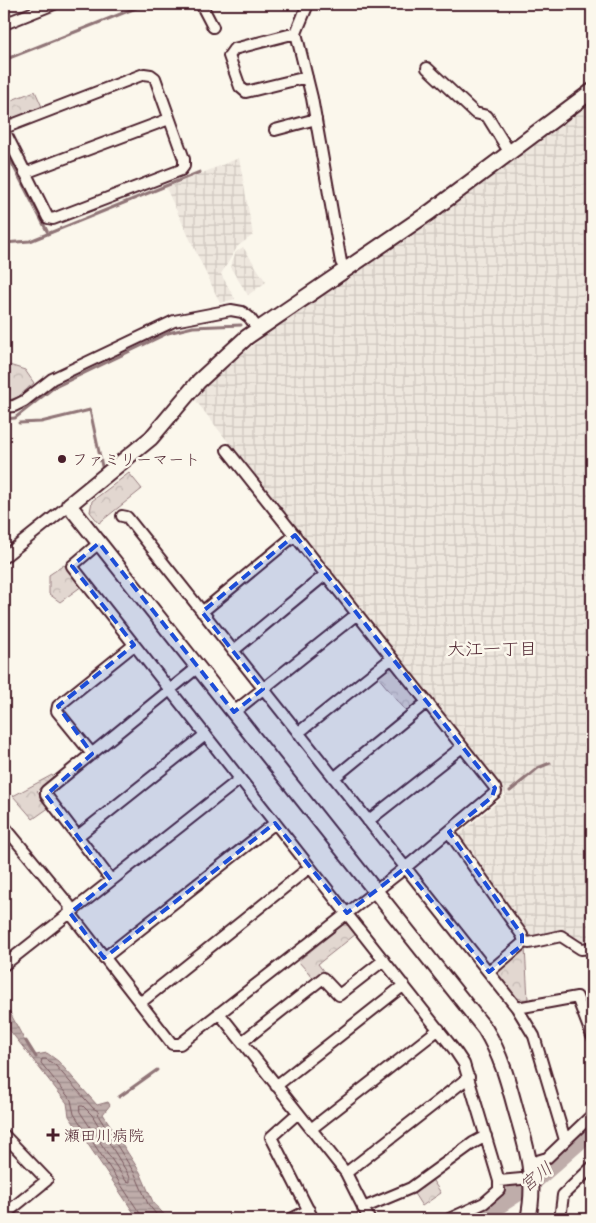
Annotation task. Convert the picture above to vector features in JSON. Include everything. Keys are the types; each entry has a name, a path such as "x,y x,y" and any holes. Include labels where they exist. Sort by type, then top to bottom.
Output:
{"street":[{"path":"4,24 54,4"},
{"path":"201,4 213,27"},
{"path":"308,4 296,33 316,119 341,262 346,270"},
{"path":"296,33 234,49 229,56 240,87 246,92 307,77"},
{"path":"427,68 475,113 487,116 510,153"},
{"path":"144,74 151,75 155,78 184,160 184,166 181,170 53,219 48,218 4,129 144,74"},
{"path":"4,557 151,438 199,381 258,329 346,270 510,153 592,91"},
{"path":"25,173 169,119"},
{"path":"275,130 316,119"},
{"path":"4,406 19,403 52,379 174,321 231,310 242,312 249,317 258,329"},
{"path":"4,826 69,905 70,913 172,1044 180,1044 405,868 496,792 227,450"},
{"path":"69,505 493,1042 506,1073 531,1163 531,1205 528,1219"},
{"path":"122,516 127,518 517,1008 534,1036 565,1140"},
{"path":"202,612 295,535"},
{"path":"99,543 72,566 439,1029 456,1052 469,1077 499,1181 499,1190 494,1196 449,1219"},
{"path":"233,651 326,574"},
{"path":"234,712 357,614"},
{"path":"92,754 58,711 58,706 134,645"},
{"path":"298,733 392,658"},
{"path":"111,880 46,795 46,791 198,667"},
{"path":"334,778 427,702"},
{"path":"78,836 205,734"},
{"path":"368,821 462,747"},
{"path":"4,965 240,779"},
{"path":"104,958 275,823"},
{"path":"449,832 522,935 524,942"},
{"path":"140,1003 310,867"},
{"path":"489,972 524,942 529,943 561,936 581,950 592,948"},
{"path":"242,1042 323,978 339,995 384,960"},
{"path":"276,1086 404,985"},
{"path":"517,1008 577,996 592,1036"},
{"path":"219,1013 346,1173 369,1219"},
{"path":"311,1129 439,1029"},
{"path":"346,1173 469,1077"},
{"path":"291,1219 311,1215 270,1137 298,1113"},
{"path":"531,1163 547,1158 592,1115"},
{"path":"4,1135 47,1180 4,1214"},
{"path":"364,1208 411,1188 473,1143 486,1136"},
{"path":"560,1219 563,1195 592,1168"},
{"path":"499,1181 532,1178"}],"highlighted area":[{"path":"295,535 495,788 492,797 449,832 522,935 522,945 489,972 405,868 347,913 275,823 104,958 70,913 111,880 46,795 92,754 58,706 134,645 72,566 99,543 234,712 263,689 202,612"}],"shaded area":[{"path":"592,96 592,942 581,944 564,931 531,938 528,934 458,835 506,795 196,401 206,383 260,340 261,334"},
{"path":"239,158 253,235 238,246 221,274 235,299 220,303 166,188"},
{"path":"243,247 266,282 248,295 230,267 236,252"}],"green space":[{"path":"35,91 43,109 11,121 4,119 4,103"},
{"path":"4,365 25,370 34,383 18,397 9,400 4,391"},
{"path":"129,473 142,489 99,523 90,512 92,501"},
{"path":"64,565 82,586 60,602 49,594 49,575"},
{"path":"388,668 394,669 418,698 417,704 407,712 378,677"},
{"path":"52,775 53,777 37,791 50,807 33,819 13,796"},
{"path":"343,925 349,925 356,934 318,964 324,972 315,980 298,961"},
{"path":"525,948 528,999 522,999 513,996 497,975 499,970"},
{"path":"431,1178 441,1193 422,1206 413,1192"}],"water":[{"path":"4,1001 30,1051 36,1055 47,1053 58,1061 97,1105 108,1102 110,1105 103,1114 140,1172 153,1202 168,1219 138,1219 69,1116 67,1103 4,1023"},
{"path":"520,1186 522,1196 488,1219 465,1219 478,1214"}],"waterway":[{"path":"4,60 146,4"},
{"path":"4,148 47,231"},
{"path":"4,243 30,241 200,172"},
{"path":"4,419 15,418 53,388 168,333 193,327 241,325"},
{"path":"19,423 41,422 90,410 103,471"},
{"path":"510,791 538,768 550,763"},
{"path":"26,1041 36,1057"},
{"path":"119,1097 157,1070"},
{"name":"宮川","path":"476,1219 530,1184 592,1129"}],"place":[{"name":"ファミリーマート","path":"62,459"},
{"name":"瀬田川病院","path":"53,1135"}],"district":[{"name":"大江一丁目","path":"492,649"}]}
